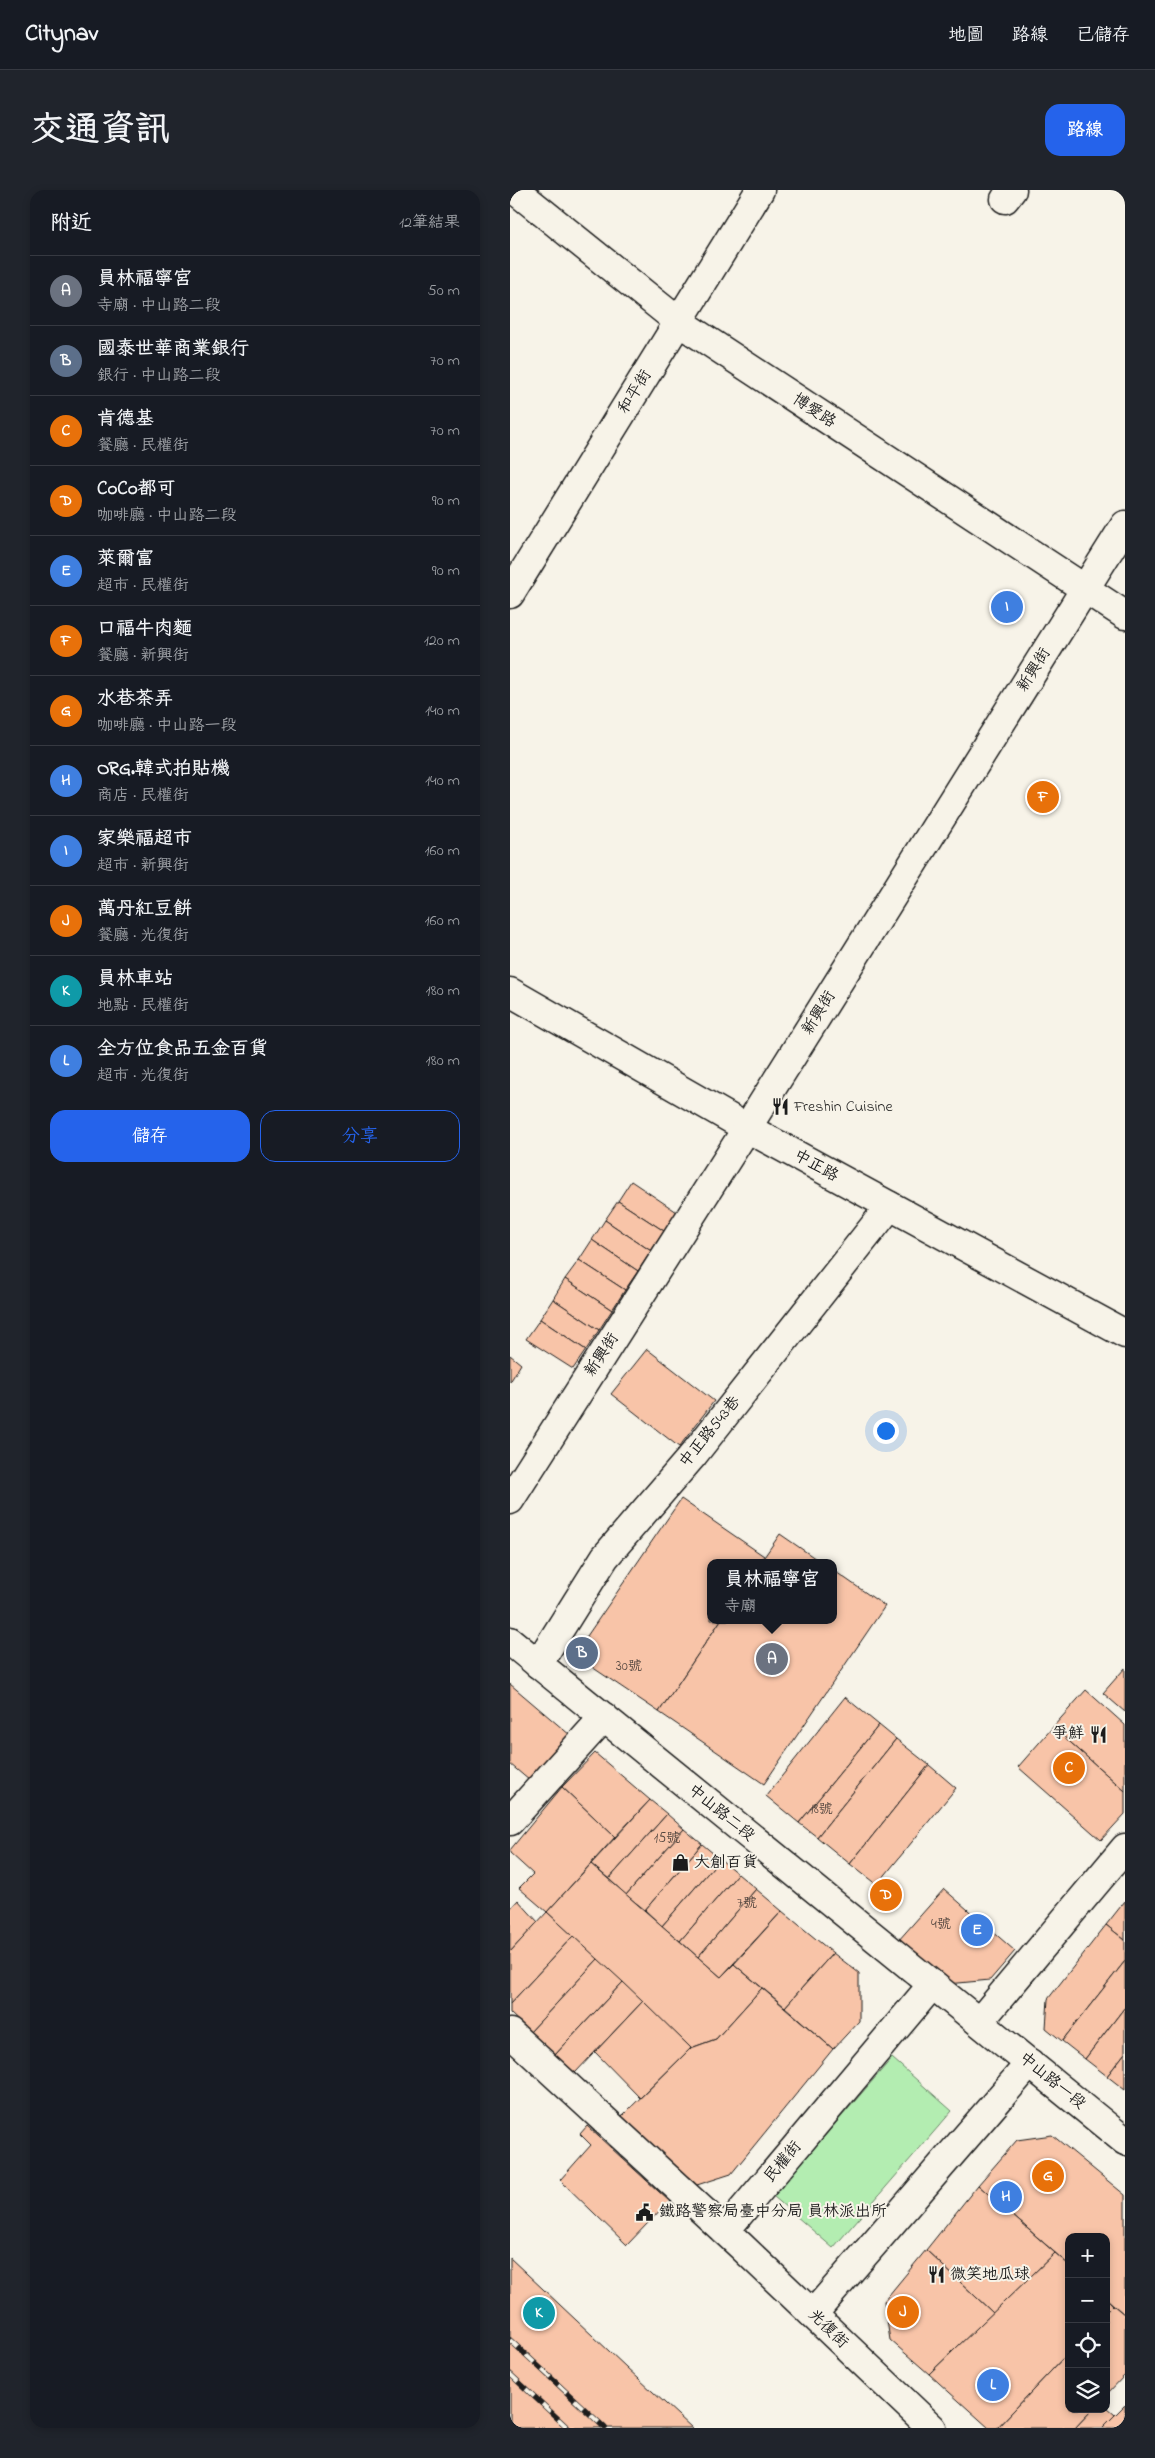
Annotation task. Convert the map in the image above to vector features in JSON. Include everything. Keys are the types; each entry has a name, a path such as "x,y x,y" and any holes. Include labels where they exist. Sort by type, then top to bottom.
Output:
{"street":[{"name":"博愛路","path":"515,190 679,322 1084,590 1125,615"},
{"name":"和平街","path":"510,594 760,190"},
{"name":"新興街","path":"510,1500 747,1128 1125,524"},
{"name":"中正路","path":"510,992 747,1128 1125,1334"},
{"name":"中正路543巷","path":"538,1664 605,1557 694,1454 890,1206"},
{"name":"中山路二段","path":"510,1641 979,2022"},
{"path":"510,1821 604,1717"},
{"path":"979,2022 1125,1848"},
{"name":"民權街","path":"725,2231 932,1985"},
{"name":"中山路一段","path":"979,2022 1125,2140"},
{"path":"510,2033 725,2231"},
{"path":"813,2314 1030,2063"},
{"name":"光復街","path":"725,2231 932,2428"}],"green space":[{"path":"892,2058 952,2111 833,2248 773,2196"}],"building":[{"path":"631,1181 677,1212 664,1231 618,1201"},
{"path":"618,1201 664,1231 651,1251 605,1220"},
{"path":"605,1220 651,1251 638,1271 592,1240"},
{"path":"592,1240 638,1271 625,1290 579,1260"},
{"path":"579,1260 625,1290 612,1310 565,1279"},
{"path":"565,1279 612,1310 599,1330 553,1299"},
{"path":"553,1299 599,1330 586,1350 540,1319"},
{"path":"540,1319 586,1350 573,1369 526,1339"},
{"path":"647,1349 714,1401 679,1447 611,1394"},
{"path":"510,1355 521,1364 510,1382"},
{"path":"681,1499 764,1556 762,1559 707,1559 707,1624 718,1624 659,1712 574,1655"},
{"path":"780,1534 816,1559 763,1559"},
{"path":"837,1573 885,1606 764,1784 659,1712 718,1624 837,1624"},
{"path":"1125,1668 1125,1712 1103,1693"},
{"path":"510,1684 577,1741 536,1786 510,1764"},
{"path":"1086,1690 1125,1725 1125,1791 1053,1727"},
{"path":"845,1697 879,1725 799,1823 766,1796"},
{"path":"879,1725 896,1739 817,1837 799,1823"},
{"path":"1053,1727 1125,1791 1125,1814 1101,1840 1018,1767"},
{"path":"896,1739 929,1765 850,1864 817,1837"},
{"path":"595,1753 650,1800 615,1837 562,1787"},
{"path":"929,1765 956,1788 877,1885 850,1864"},
{"path":"562,1787 615,1837 547,1912 519,1888 533,1874 510,1853 510,1850"},
{"path":"650,1800 667,1814 609,1879 591,1864"},
{"path":"667,1814 684,1829 626,1895 609,1879"},
{"path":"684,1829 702,1844 645,1910 626,1895"},
{"path":"702,1844 720,1859 662,1926 645,1910"},
{"path":"720,1859 738,1874 680,1941 662,1926"},
{"path":"591,1864 721,1977 734,1964 762,1988 716,2039 691,2048 547,1912"},
{"path":"738,1874 756,1889 698,1957 680,1941"},
{"path":"756,1889 782,1911 721,1977 698,1957"},
{"path":"944,1889 1015,1951 990,1980 948,1984 898,1941"},
{"path":"518,1900 538,1922 510,1952 510,1909"},
{"path":"1125,1901 1125,1940 1106,1925"},
{"path":"782,1911 833,1953 785,2007 734,1964"},
{"path":"547,1912 573,1936 510,2004 510,1952"},
{"path":"1106,1925 1125,1940 1125,1961 1062,2041 1046,2028 1048,1999"},
{"path":"573,1936 598,1959 530,2032 510,2013 510,2004"},
{"path":"833,1953 859,1973 859,2021 833,2049 785,2007"},
{"path":"598,1959 623,1982 555,2055 530,2032"},
{"path":"1125,1961 1125,2007 1085,2059 1062,2041"},
{"path":"623,1982 643,2001 575,2073 555,2055"},
{"path":"762,1988 833,2049 731,2174 697,2185 621,2117 691,2048 716,2039"},
{"path":"643,2001 691,2048 640,2098 595,2052"},
{"path":"1125,2007 1125,2053 1107,2076 1085,2059"},
{"path":"1125,2053 1125,2090 1107,2076"},
{"path":"587,2126 669,2201 627,2245 560,2180 591,2145 580,2134"},
{"path":"1052,2135 1125,2195 1125,2315 1110,2302 1110,2233 1065,2233 1065,2261 978,2185 1017,2140"},
{"path":"978,2185 1055,2253 993,2313 926,2250"},
{"path":"926,2250 993,2313 929,2374 890,2340 884,2301"},
{"path":"1055,2253 1065,2262 1065,2356 997,2428 989,2428 929,2374"},
{"path":"510,2258 626,2367 692,2428 510,2428"},
{"path":"1113,2305 1125,2315 1125,2375 1110,2391 1110,2323 1110,2308"},
{"path":"1065,2356 1065,2413 1089,2413 1075,2428 997,2428"},
{"path":"1125,2405 1125,2428 1102,2428"},
{"path":"1110,2411 1115,2415 1102,2428 1075,2428 1089,2413 1110,2413"}],"railway":[{"path":"510,2340 605,2428"},
{"path":"510,2374 568,2428"}],"place":[{"name":"家樂福超市","path":"1007,607"},
{"name":"口福牛肉麵","path":"1043,797"},
{"name":"Freshin Cuisine","path":"780,1107"},
{"name":"國泰世華商業銀行","path":"582,1653"},
{"name":"員林福寧宮","path":"772,1659"},
{"name":"爭鮮","path":"1098,1734"},
{"name":"肯德基","path":"1069,1768"},
{"name":"大創百貨","path":"680,1863"},
{"name":"CoCo都可","path":"886,1895"},
{"name":"萊爾富","path":"977,1930"},
{"name":"水巷茶弄","path":"1048,2176"},
{"name":"ORG.韓式拍貼機","path":"1006,2197"},
{"name":"鐵路警察局臺中分局 員林派出所","path":"645,2212"},
{"name":"微笑地瓜球","path":"936,2275"},
{"name":"萬丹紅豆餅","path":"903,2312"},
{"name":"員林車站","path":"539,2313"},
{"name":"全方位食品五金百貨","path":"993,2385"}]}
